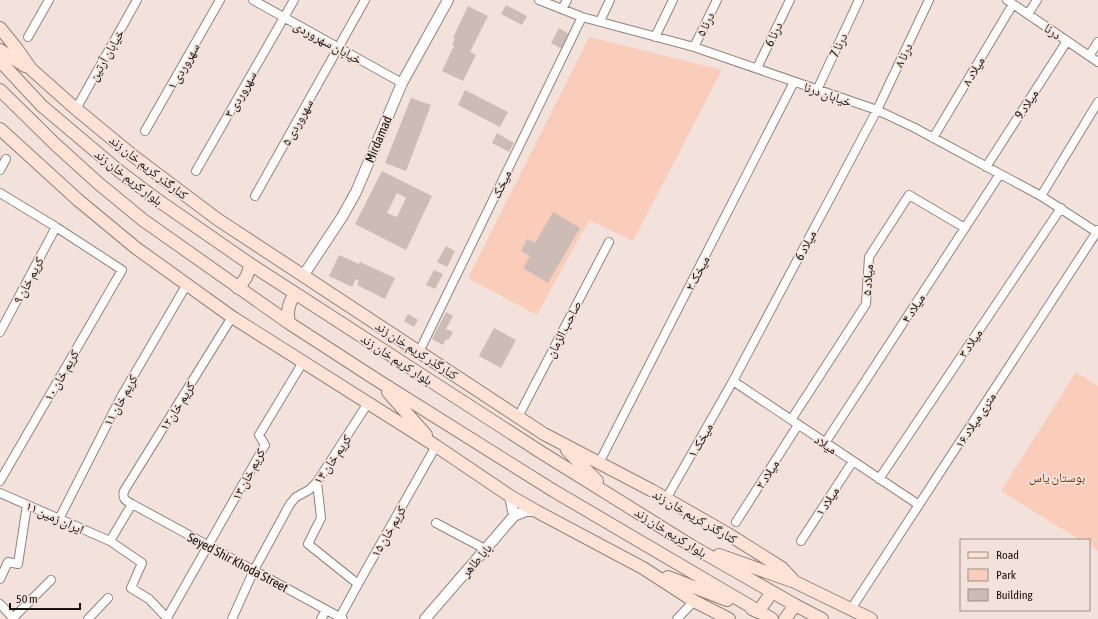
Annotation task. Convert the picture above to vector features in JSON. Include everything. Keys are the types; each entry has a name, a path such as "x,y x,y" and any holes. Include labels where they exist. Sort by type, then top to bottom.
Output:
{"main road":[{"name":"کنارگذر کریم خان زند","path":"0,28 32,70 76,109 132,155 217,219 544,434 728,534 782,568 795,582 871,619"},
{"path":"0,50 32,70"},
{"name":"بلوار کریم خان زند","path":"0,61 42,106 118,171 250,264 527,443 690,545 822,619"},
{"name":"بلوار کریم خان زند","path":"0,90 55,144 98,183 143,220 289,323 554,491 772,619"},
{"path":"0,129 101,220 136,248 232,317 436,446 510,496 643,568 694,600 729,619"},
{"path":"182,217 193,201"},
{"path":"238,288 247,278 250,270 250,264"},
{"path":"289,323 287,315 290,302 293,297 298,295"},
{"path":"377,380 436,446"},
{"path":"559,442 609,494"},
{"path":"690,545 795,582"},
{"path":"643,568 758,612 772,592"},
{"path":"785,619 795,605"}],"street":[{"path":"28,37 49,0"},
{"name":"خیابان آرتین","path":"76,109 137,0"},
{"name":"سهروردی ۱","path":"145,131 220,0"},
{"name":"خیابان سهروردی","path":"253,0 402,83"},
{"name":"سهروردی ۳","path":"196,172 294,0"},
{"name":"سهروردی ۵","path":"255,196 365,0"},
{"name":"Mirdamad","path":"303,276 342,217 356,192 402,83 448,0"},
{"name":"خیابان درنا","path":"538,0 582,17 694,47 877,110 915,128 1041,196 1098,232"},
{"path":"562,9 567,0"},
{"path":"600,21 610,0"},
{"path":"655,37 673,0"},
{"name":"درنا ۵","path":"694,47 717,0"},
{"name":"درنا 6","path":"757,68 790,0"},
{"name":"درنا 7","path":"818,90 859,0"},
{"name":"درنا ۸","path":"877,110 930,0"},
{"path":"1028,14 1037,0"},
{"name":"درنا","path":"1010,2 1098,62"},
{"name":"میلاد ۸","path":"933,138 1010,2"},
{"name":"میخک","path":"419,352 582,17"},
{"name":"میلاد 9","path":"986,167 1067,41"},
{"path":"1090,56 1098,42"},
{"name":"میخک ۲","path":"599,463 794,82"},
{"path":"1041,196 1098,102"},
{"name":"میلاد 6","path":"733,381 877,110"},
{"path":"0,170 6,159"},
{"name":"میلاد ۴","path":"825,443 1000,174"},
{"path":"0,193 56,227"},
{"name":"میلاد ۵","path":"791,420 866,304 869,257 909,195 965,228"},
{"name":"میلاد ۳","path":"879,479 1060,208"},
{"name":"کریم خان ۱۰","path":"0,480 122,270 56,227"},
{"name":"کریم خان ۹","path":"0,332 56,227"},
{"name":"۱۶ متری میلاد","path":"851,609 1098,232"},
{"name":"صاحب الزمان","path":"518,416 609,242"},
{"name":"کریم خان ۱۱","path":"58,519 121,397 187,284"},
{"name":"کریم خان۱۲","path":"123,496 124,491 232,317"},
{"name":"کریم خان ۱۳","path":"208,546 265,445 258,435 303,362"},
{"name":"میلاد","path":"733,381 919,506"},
{"name":"میخک ۱","path":"666,499 733,381"},
{"name":"کریم خان ۱۴","path":"232,619 254,570 290,504 296,497 309,490 317,482 368,403"},
{"name":"میلاد ۲","path":"736,522 798,425"},
{"name":"کریم خان ۱۵","path":"342,618 358,584 436,446"},
{"name":"میلاد ۱","path":"801,541 852,461"},
{"path":"317,482 321,518 308,544 358,584"},
{"name":"ایران زمین ۱۱","path":"0,493 110,541 142,563 131,588 149,598 167,618 208,546"},
{"name":"Seyed Shir Khoda Street","path":"123,496 124,499 132,504 342,618"},
{"path":"510,496 514,516 526,511 536,511"},
{"path":"110,541 132,504"},
{"path":"0,579 8,562 18,564 27,505"},
{"name":"بابا طاهر","path":"425,619 514,516"},
{"path":"436,523 485,549"},
{"path":"0,604 14,618 51,580"},
{"path":"88,619 108,598"},
{"path":"677,619 694,600"},
{"path":"321,619 326,610"}],"green space":[{"path":"589,37 722,70 633,241 589,220 537,315 468,278"},
{"name":"بوستان یاس","path":"1076,372 1098,386 1098,551 1090,546 1090,539 1078,539 1001,491"}],"building":[{"path":"506,5 527,16 522,25 501,14"},
{"path":"468,6 488,16 470,52 476,55 463,81 442,71 454,46 452,45 455,39 453,38"},
{"path":"559,28 569,34 562,49 551,43"},
{"path":"465,90 508,112 500,127 458,105"},
{"path":"411,98 431,105 406,171 385,163"},
{"path":"497,133 514,143 509,152 492,143"},
{"path":"382,171 432,196 406,250 355,224","holes":["397,193 406,198 397,217 387,213"]},
{"path":"553,212 580,228 548,283 523,268 530,256 521,251 527,239 535,243"},
{"path":"446,246 455,251 447,267 437,262"},
{"path":"339,255 359,264 360,262 395,278 385,299 357,285 359,281 356,279 352,287 329,276"},
{"path":"434,270 443,274 435,289 426,285"},
{"path":"446,312 453,316 446,329 453,332 448,340 446,339 443,345 432,339"},
{"path":"408,314 418,320 414,327 404,321"},
{"path":"494,328 516,340 501,368 479,356"}]}
